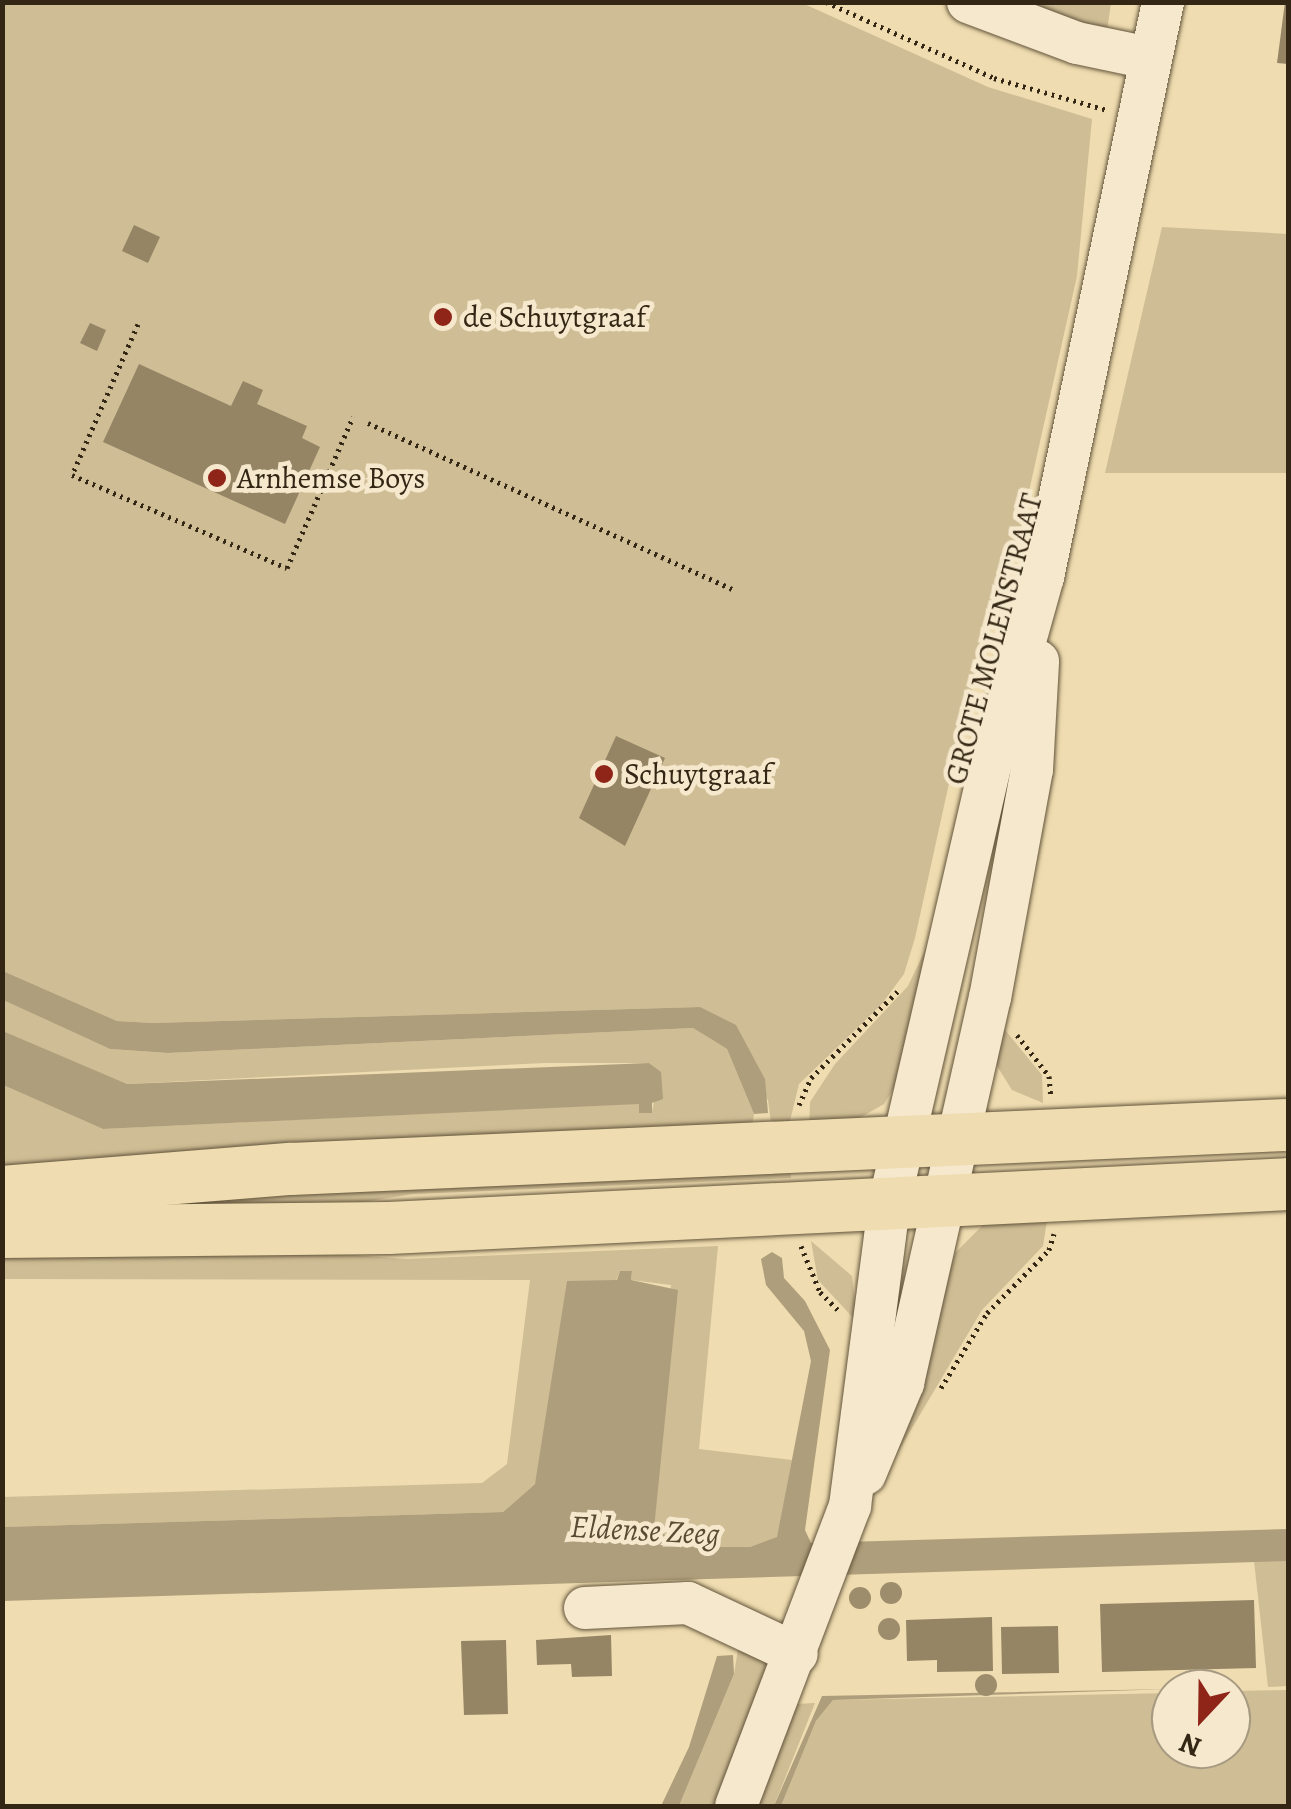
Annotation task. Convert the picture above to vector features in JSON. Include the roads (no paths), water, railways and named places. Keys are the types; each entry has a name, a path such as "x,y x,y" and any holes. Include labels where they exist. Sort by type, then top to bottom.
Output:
{"main road":[{"path":"2,1192 291,1168 1288,1125"},
{"path":"2,1232 389,1228 1288,1184"}],"street":[{"path":"968,2 1077,43 1150,58"},
{"name":"GROTE MOLENSTRAAT","path":"848,1515 867,1339 889,1204 992,763 1043,577 1162,2"},
{"name":"GROTE MOLENSTRAAT","path":"736,1806 903,1384 959,1138 1032,770 1043,577"},
{"path":"584,1608 688,1603 797,1654"}],"water":[{"path":"3,971 117,1021 153,1023 700,1007 736,1025 765,1079 768,1113 754,1114 727,1049 693,1028 168,1053 110,1049 3,1000"},
{"path":"3,1031 127,1084 649,1063 661,1072 663,1099 652,1103 652,1113 639,1113 639,1104 103,1129 3,1085"},
{"name":"Eldense Zeeg","path":"772,1252 782,1258 784,1278 805,1301 830,1350 805,1530 811,1543 1288,1529 1288,1561 3,1601 2,1527 503,1512 535,1484 567,1281 617,1280 620,1271 632,1271 631,1280 678,1290 654,1529 687,1547 750,1547 777,1537 811,1361 804,1331 766,1285 761,1259"},
{"path":"733,1655 734,1674 679,1806 661,1806 689,1747 717,1656"},
{"path":"1151,1689 833,1700 816,1721 781,1806 774,1806 822,1696"}],"place":[{"name":"de Schuytgraaf","path":"443,317"},
{"name":"Arnhemse Boys","path":"217,478"},
{"name":"Schuytgraaf","path":"604,774"}]}
